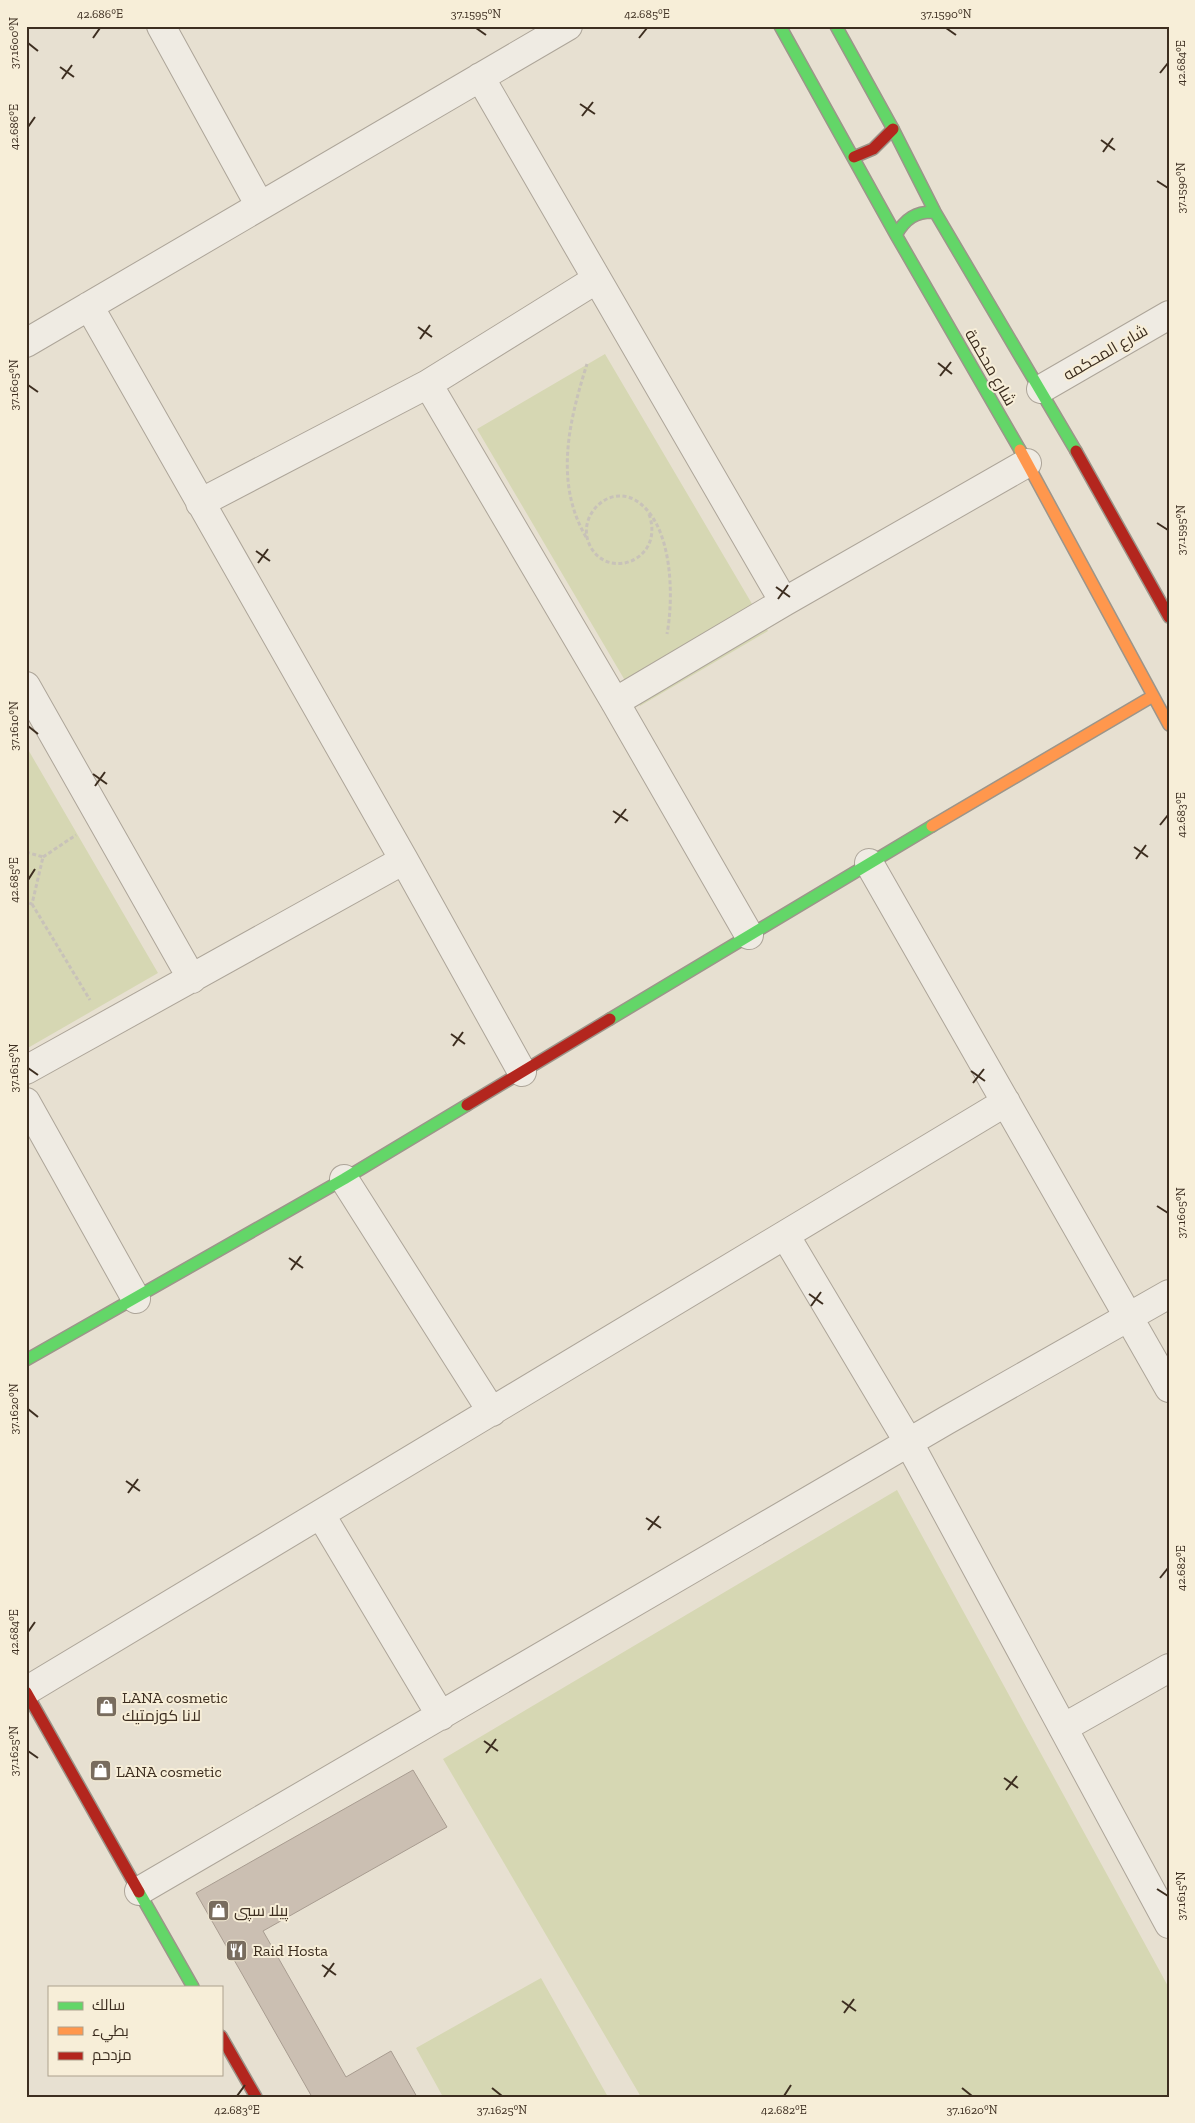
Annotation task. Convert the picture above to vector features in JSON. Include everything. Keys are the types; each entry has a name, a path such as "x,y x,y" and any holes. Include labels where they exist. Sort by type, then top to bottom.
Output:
{"street":[{"path":"161,26 260,206"},
{"path":"26,343 568,26"},
{"name":"شارع محكمة","path":"780,26 896,235 1027,463 1169,725"},
{"name":"شارع محكمة","path":"836,26 893,129 935,212 1041,389 1169,617"},
{"path":"480,77 784,602"},
{"path":"854,157 873,149 893,129"},
{"path":"896,235 901,226 916,213 935,212"},
{"path":"200,503 428,384 597,279"},
{"path":"89,306 404,860 522,1072"},
{"name":"شارع المحكمه","path":"1041,389 1169,315"},
{"path":"428,384 615,702 749,935"},
{"path":"615,702 784,602 1027,463"},
{"path":"26,686 192,979"},
{"path":"26,1360 344,1179 869,863 1152,696"},
{"path":"26,1070 404,860"},
{"path":"869,863 1169,1388"},
{"path":"26,1102 136,1299"},
{"path":"192,1986 26,1692 1006,1102"},
{"path":"344,1179 492,1412"},
{"path":"785,1236 909,1443 1169,1924"},
{"path":"139,1892 909,1443 1169,1294"},
{"path":"321,1515 441,1716"},
{"path":"1063,1728 1169,1668"},
{"path":"222,2038 256,2097"}],"path":[{"path":"587,364 570,424 567,457 570,492 576,519 595,552 604,560 614,563 625,563 635,560 644,554 650,545 653,524 649,514"},
{"path":"589,543 586,532 587,520 592,510 601,502 623,496 634,500 649,514 660,530 671,588 666,640"},
{"path":"32,904 43,856 77,834"},
{"path":"26,852 43,856"},
{"path":"26,902 32,904 106,1026"}],"green space":[{"path":"605,354 768,631 640,706 477,429"},
{"path":"26,746 158,973 26,1049"},
{"path":"897,1490 1169,1988 1169,2097 641,2097 443,1759"},
{"path":"541,1978 608,2097 443,2097 416,2048"}],"building":[{"path":"413,1770 447,1827 263,1931 346,2077 391,2051 417,2097 312,2097 196,1893"}],"traffic: fast":[{"path":"780,26 896,235 1020,450"},
{"path":"836,26 893,129 935,212 1076,451"},
{"path":"896,235 907,220 912,217 922,213 935,212"},
{"path":"610,1019 932,826"},
{"path":"26,1360 344,1179 467,1105"},
{"path":"139,1892 192,1986"}],"traffic: slow":[{"path":"1020,450 1169,725"},
{"path":"932,826 1153,696"}],"traffic: jam":[{"path":"854,157 873,149 893,129"},
{"path":"1076,451 1169,617"},
{"path":"467,1105 610,1019"},
{"path":"26,1692 139,1892"},
{"path":"222,2038 256,2097"}],"place":[{"name":"LANA cosmetic لانا کوزمتیك","path":"106,1706"},
{"name":"LANA cosmetic","path":"100,1771"},
{"name":"پيلا سپى","path":"218,1910"},
{"name":"Raid Hosta","path":"237,1950"}]}
